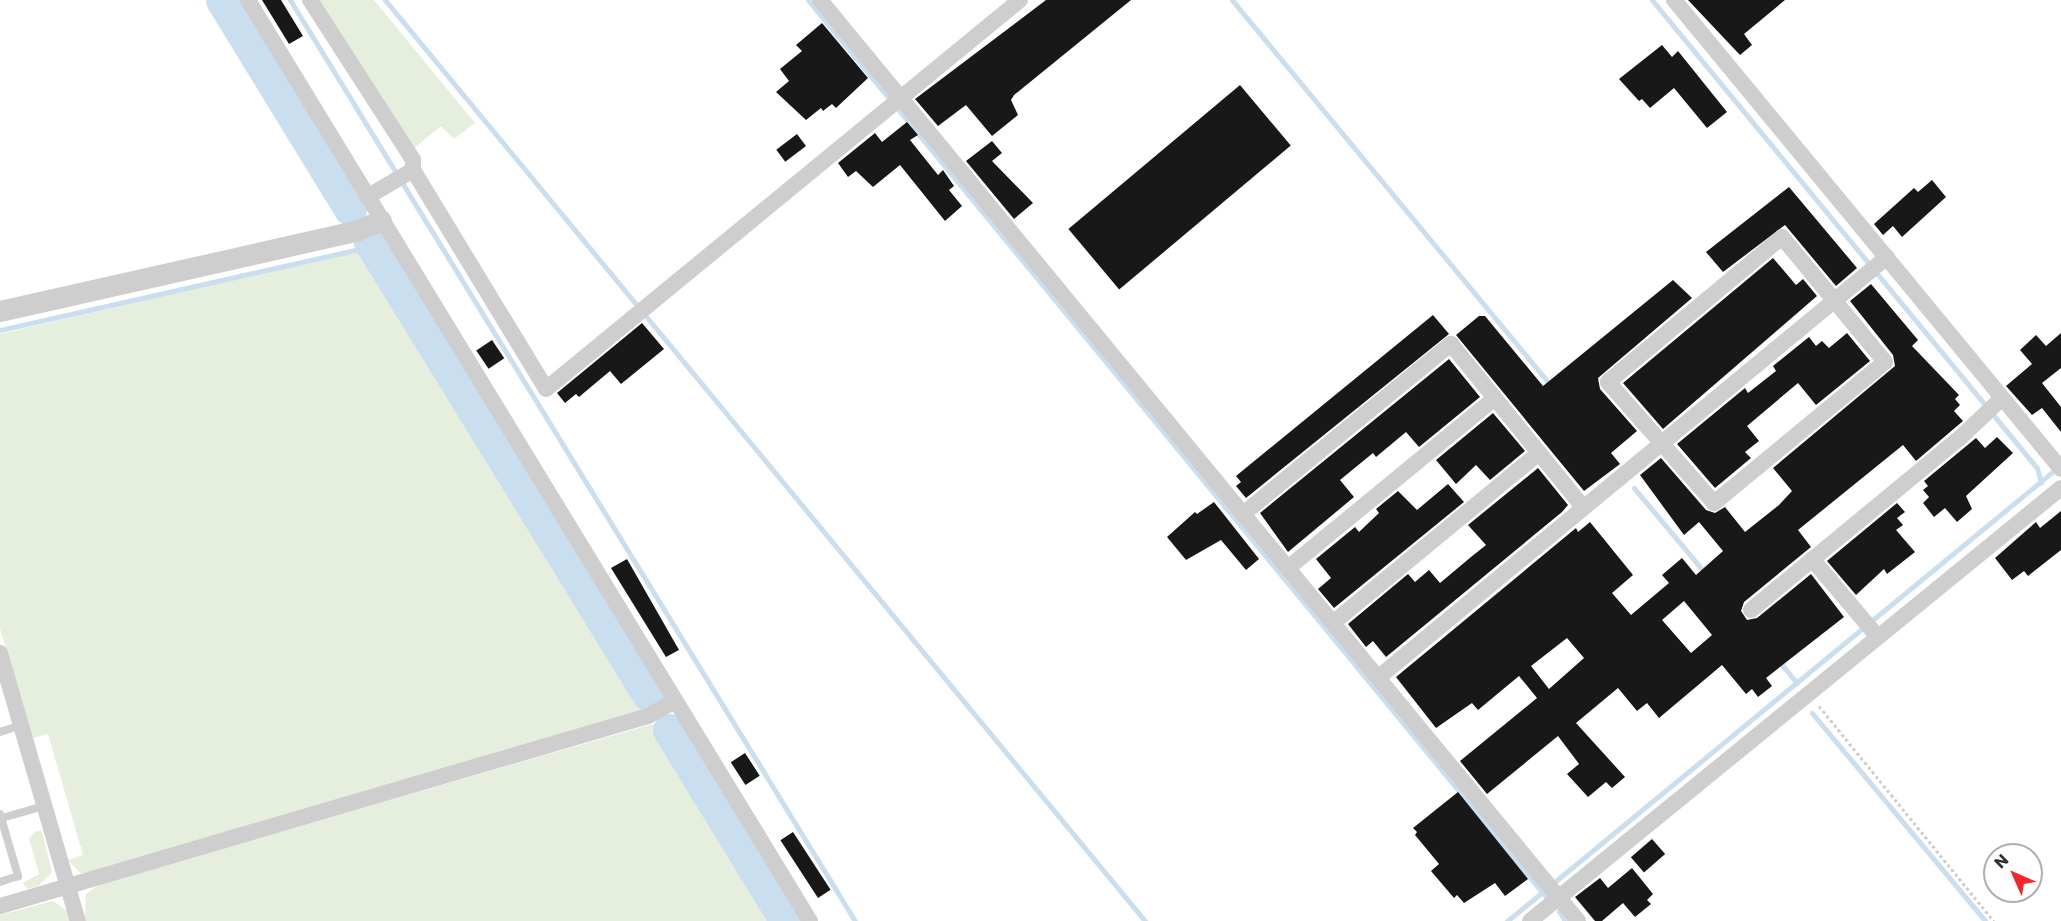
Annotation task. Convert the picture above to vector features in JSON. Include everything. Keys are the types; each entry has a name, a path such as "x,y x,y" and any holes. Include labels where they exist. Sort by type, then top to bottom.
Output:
{"street":[{"path":"249,0 810,921"},
{"path":"310,0 413,160 404,175 367,196"},
{"path":"820,0 896,103 1334,622 1578,921"},
{"path":"404,175 546,389 643,312 1020,0"},
{"path":"1674,0 1878,265 1993,406 2057,459"},
{"path":"0,311 358,230 381,220"},
{"path":"1782,237 1884,362 1714,503 1660,442 1608,382 1782,237"},
{"path":"1379,677 1660,442 1878,265"},
{"path":"1243,514 1451,344 1583,507"},
{"path":"1288,568 1494,399"},
{"path":"1751,610 1993,406"},
{"path":"1334,622 1538,454"},
{"path":"1530,921 1553,890 1808,694 1871,628 2061,488"},
{"path":"1812,560 1871,628"},
{"path":"0,653 78,921"},
{"path":"0,906 648,716 675,701"}],"lane":[{"path":"0,732 21,725"},
{"path":"0,882 18,876 1,816 44,806"}],"path":[{"path":"1808,694 1994,921"}],"green space":[{"path":"315,0 374,0 475,123 454,139 441,126 412,150"},
{"path":"366,249 646,709 91,873 80,873 68,860 83,855 48,734 33,738 0,629 0,334"},
{"path":"656,723 776,921 85,921 86,894 100,884"},
{"path":"36,831 42,831 52,872 38,886 27,889 23,883 39,874 29,838"},
{"path":"53,901 67,911 72,921 0,921 0,915"}],"building":[{"path":"262,0 281,0 303,36 289,44"},
{"path":"1046,0 1131,0 1014,95 1011,100 1018,115 992,136 966,105 938,126 915,99"},
{"path":"1688,0 1785,0 1744,34 1752,45 1740,55"},
{"path":"822,23 868,78 836,108 832,104 823,111 821,108 806,120 776,92 789,81 780,69 802,51 796,45"},
{"path":"1662,45 1672,57 1678,51 1727,112 1707,128 1674,88 1650,108 1642,99 1639,101 1619,79"},
{"path":"1240,85 1291,146 1119,290 1068,229"},
{"path":"907,122 918,135 910,140 938,175 943,170 954,186 949,190 962,206 945,221 900,165 873,187 856,171 848,177 838,163 875,133 882,142"},
{"path":"797,134 806,146 785,162 776,150"},
{"path":"992,141 1002,153 992,161 1033,203 1014,219 966,161"},
{"path":"1932,180 1946,197 1902,237 1893,226 1883,235 1874,224 1914,188 1918,192"},
{"path":"1789,187 1857,268 1836,286 1785,225 1723,272 1706,252"},
{"path":"1773,258 1796,285 1803,279 1817,296 1663,429 1623,383"},
{"path":"1673,280 1692,298 1598,378 1600,389 1637,431 1611,453 1620,464 1584,491 1456,335 1479,316 1485,316 1543,386"},
{"path":"1871,284 1918,340 1912,346 1959,395 1955,399 1960,405 1954,411 1963,421 1916,461 1903,445 1798,530 1811,547 1744,602 1741,611 1747,620 1757,618 1811,574 1844,617 1766,678 1772,686 1758,697 1752,689 1746,694 1722,665 1659,718 1647,703 1637,711 1618,688 1576,723 1625,777 1612,788 1606,782 1588,797 1567,774 1579,764 1558,736 1487,794 1460,761 1537,698 1519,676 1478,710 1472,703 1436,728 1396,677 1576,528 1578,532 1590,522 1633,575 1612,593 1631,615 1669,583 1662,575 1682,558 1696,575 1723,551 1699,522 1684,535 1640,475 1661,458 1706,510 1715,513 1725,507 1745,532 1779,505 1792,491 1773,468 1895,366 1893,355 1850,301","holes":["1684,601 1712,635 1691,653 1662,620","1567,638 1584,658 1549,689 1531,666"]},
{"path":"1433,315 1449,334 1246,498 1236,486 1241,482 1236,476"},
{"path":"642,323 664,349 621,384 610,371 579,397 576,394 565,403 557,393"},
{"path":"1847,333 1870,361 1816,405 1798,383 1747,426 1759,441 1745,452 1751,458 1715,488 1677,444 1745,388 1748,393 1776,371 1773,366 1809,337 1816,346 1822,341 1829,348"},
{"path":"2061,333 2061,368 2042,383 2061,407 2061,432 2042,408 2032,415 2006,386 2032,364 2020,350 2036,335 2046,346"},
{"path":"492,340 504,358 489,369 476,351"},
{"path":"1449,359 1480,397 1419,447 1406,432 1376,457 1373,453 1340,480 1354,497 1288,552 1260,513"},
{"path":"1493,413 1525,451 1490,480 1476,465 1456,484 1436,460"},
{"path":"1997,437 2013,453 1966,496 1972,509 1957,522 1945,508 1934,517 1923,503 1929,497 1923,490 1928,486 1924,481 1976,438 1985,448"},
{"path":"1538,468 1568,505 1562,512 1386,657 1373,641 1366,647 1348,624 1408,574 1415,582 1429,570 1440,583 1486,545 1468,525"},
{"path":"1448,484 1464,502 1334,608 1318,589 1331,578 1316,559 1355,527 1359,532 1379,513 1376,509 1398,491 1417,510"},
{"path":"1214,502 1259,559 1246,570 1221,540 1186,560 1167,537 1195,512 1197,514"},
{"path":"1897,503 1905,512 1897,518 1903,525 1896,530 1915,552 1887,574 1884,569 1856,595 1827,561"},
{"path":"2061,511 2061,550 2028,576 2024,571 2012,580 1995,558 2036,522 2040,528"},
{"path":"627,559 679,650 666,657 611,568"},
{"path":"745,753 760,776 745,785 731,762"},
{"path":"1458,792 1528,879 1505,896 1495,883 1464,903 1457,895 1454,898 1431,871 1439,864 1415,835 1417,832 1413,828"},
{"path":"793,832 831,890 818,898 780,840"},
{"path":"1652,839 1665,854 1644,872 1631,857"},
{"path":"1632,868 1653,894 1647,900 1651,904 1635,917 1623,903 1602,921 1595,921 1575,897 1600,878 1608,888"}],"waterway":[{"path":"222,0 350,209"},
{"path":"290,0 855,921"},
{"path":"385,0 1145,921"},
{"path":"808,0 1547,898"},
{"path":"1232,0 1552,387"},
{"path":"1652,0 2037,468 2041,482"},
{"path":"370,242 648,694"},
{"path":"0,330 372,246"},
{"path":"1552,884 2057,468"},
{"path":"1634,488 1706,574"},
{"path":"1779,661 1797,683"},
{"path":"1812,713 1985,921"},
{"path":"669,730 786,921"},
{"path":"1507,921 1545,890"},
{"path":"1559,911 1565,921"}]}
